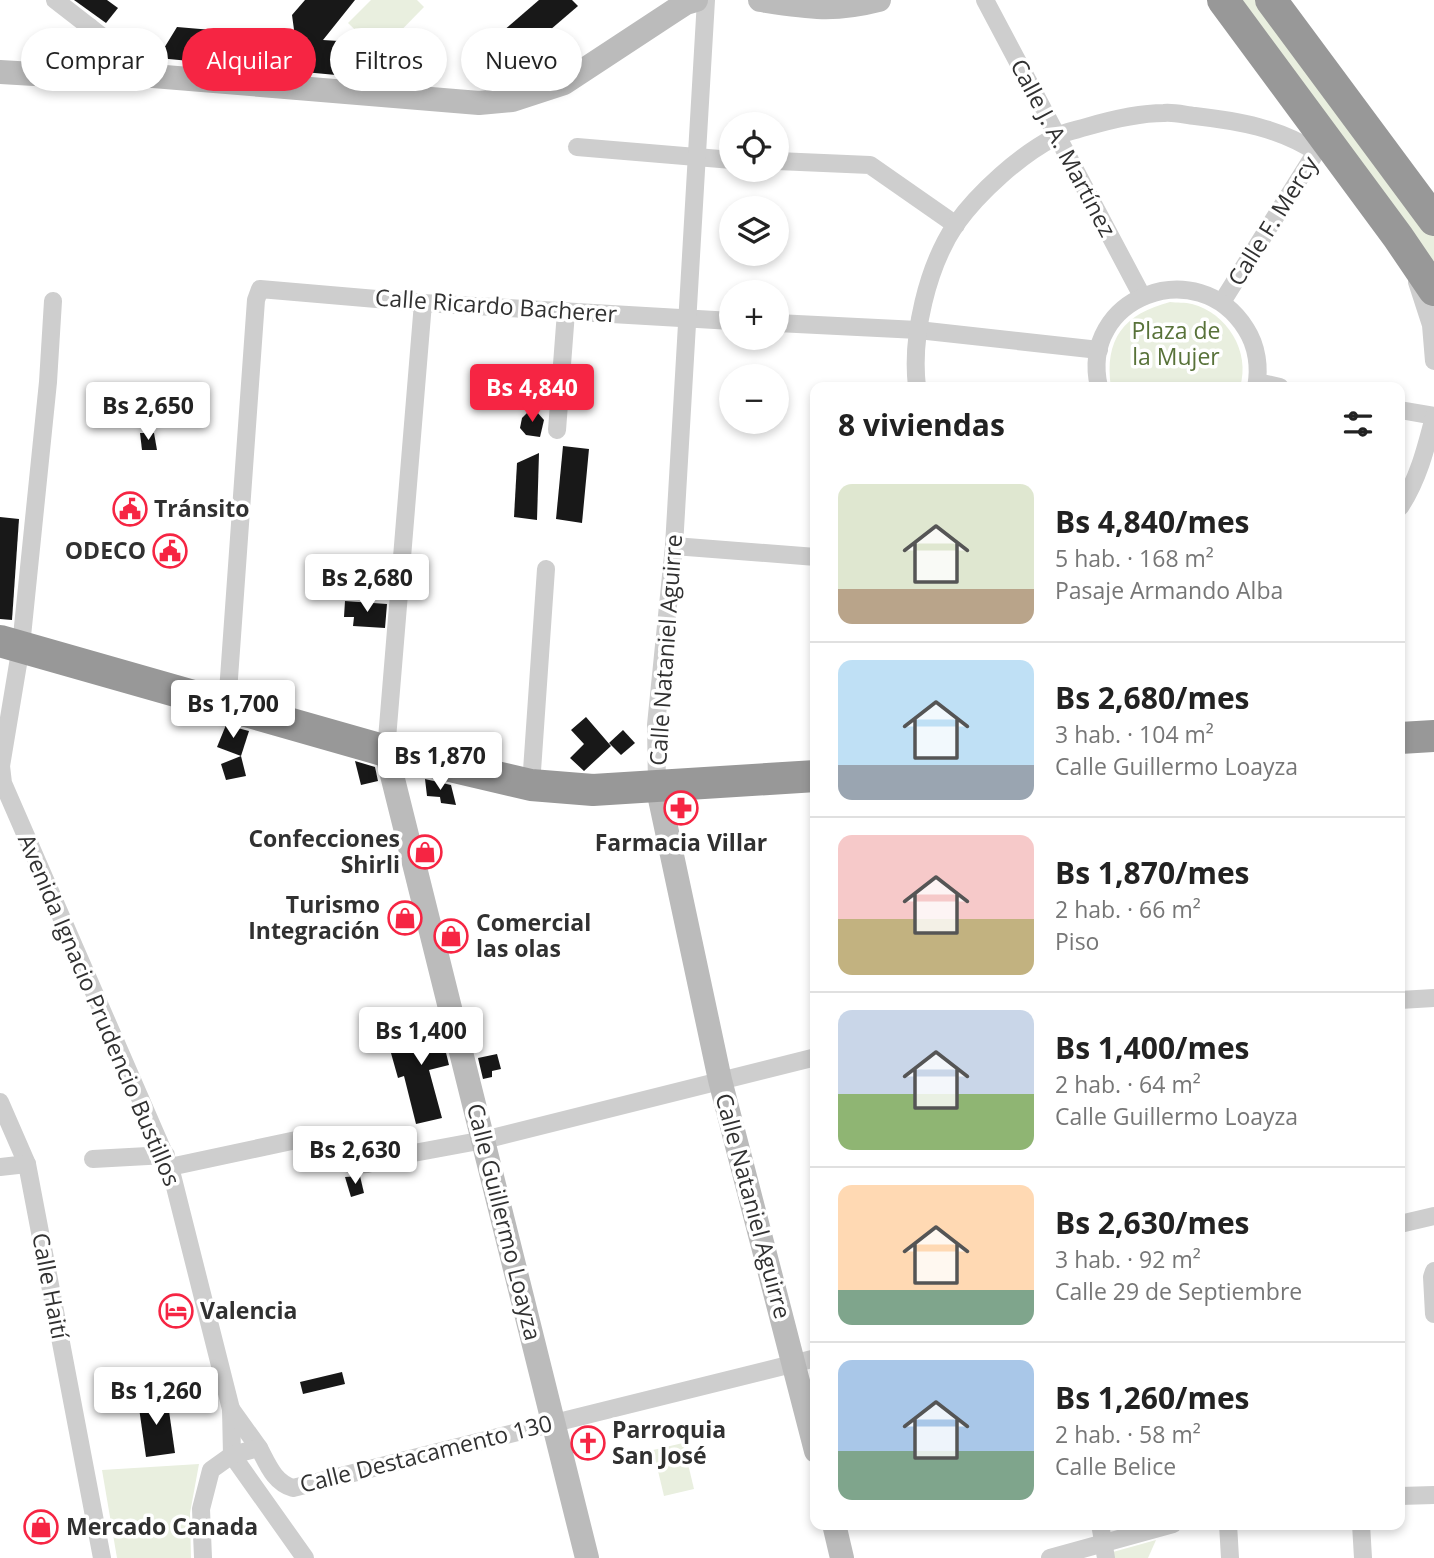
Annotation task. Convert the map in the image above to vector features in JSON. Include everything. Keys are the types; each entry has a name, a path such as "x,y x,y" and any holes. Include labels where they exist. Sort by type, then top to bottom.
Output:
{"highway":[{"path":"1223,0 1321,147 1398,237 1434,290"},
{"path":"1281,8 1354,94 1364,127 1434,220"},
{"path":"10,644 386,751 531,785 593,790 810,776"},
{"path":"1405,738 1434,736"}],"street":[{"path":"55,0 90,27"},
{"path":"168,77 479,103 512,100 565,83 686,3 696,0"},
{"name":"Calle Nataniel Aguirre","path":"706,0 674,546 656,725 657,785 720,1080 805,1361 810,1402"},
{"path":"760,0 819,9 852,7 879,0"},
{"name":"Calle J. A. Martínez","path":"985,0 1142,296"},
{"path":"0,72 21,73"},
{"path":"916,382 914,364 918,330 933,271 956,226 978,198 1013,166 1056,136 1104,122 1164,113 1220,119 1274,130 1321,147"},
{"path":"577,147 719,160"},
{"name":"Calle F. Mercy","path":"1222,302 1321,147"},
{"path":"789,161 870,164 956,226"},
{"path":"1398,237 1414,272 1431,325 1434,361"},
{"name":"Calle Ricardo Bacherer","path":"227,706 256,300 260,289 423,303 719,320"},
{"path":"1098,382 1096,367 1098,350 1114,318 1142,296 1161,290 1183,289 1203,293 1222,302 1239,318 1251,337 1257,359 1256,382"},
{"name":"Avenida Ignacio Prudencio Bustillos","path":"53,301 48,382 10,644 1,766 3,783 168,1161 231,1409 232,1455"},
{"name":"Calle Guillermo Loayza","path":"423,303 386,751 587,1558"},
{"path":"557,430 565,312"},
{"path":"789,324 918,330 1098,350"},
{"path":"1405,411 1434,417 1425,451 1405,499"},
{"path":"674,546 810,557"},
{"path":"531,785 546,569"},
{"path":"1405,1000 1434,998"},
{"path":"93,1159 168,1161 315,1136 329,1140 344,1161 352,1165 367,1164 484,1140 810,1058"},
{"name":"Calle Haití","path":"0,1102 27,1164 102,1558"},
{"path":"0,1167 27,1164"},
{"path":"1405,1223 1434,1216"},
{"path":"1434,1270 1434,1314"},
{"name":"Calle Destacamento 130","path":"231,1409 259,1448 275,1477 284,1485 293,1488 805,1361"},
{"path":"202,1558 201,1509 211,1470 232,1455 259,1448"},
{"path":"232,1455 305,1558"},
{"path":"1405,1496 1434,1495"},
{"path":"835,1530 842,1558"},
{"path":"1101,1530 1106,1551"},
{"path":"1050,1558 1106,1551 1154,1530"},
{"path":"1228,1530 1230,1558"},
{"path":"1361,1530 1363,1558"}],"green space":[{"path":"371,0 417,0 424,7 403,28 353,28 348,23"},
{"path":"1235,0 1280,0 1434,235 1434,274"},
{"name":"Plaza de la Mujer","path":"1170,302 1189,303 1216,316 1233,336 1239,348 1243,374 1241,382 1111,382 1114,342 1129,322 1154,307"},
{"path":"683,1443 694,1489 664,1496 653,1450"},
{"path":"199,1464 190,1513 191,1558 117,1558 102,1470"},
{"path":"1156,1540 1148,1558 1114,1558 1113,1552"}],"building":[{"path":"74,0 107,0 118,8 106,23"},
{"path":"305,0 355,0 323,40 330,40 330,74 316,73 316,28 294,28 292,15"},
{"path":"539,0 572,0 578,6 552,28 507,28"},
{"path":"177,27 189,28 182,28 182,60 168,59 168,42"},
{"path":"528,412 537,412 544,420 540,437 526,435 520,428 522,418"},
{"path":"140,433 154,433 157,450 142,450"},
{"path":"563,446 589,449 582,523 556,519"},
{"path":"539,453 537,520 514,517 517,463"},
{"path":"0,517 19,519 12,620 0,619"},
{"path":"345,601 387,604 385,628 353,626 354,617 344,617"},
{"path":"586,717 611,746 584,771 570,758 584,744 571,730"},
{"path":"226,725 249,731 241,756 217,747"},
{"path":"623,730 635,743 621,755 609,743"},
{"path":"241,756 246,776 226,780 221,764"},
{"path":"355,761 375,767 378,781 361,785"},
{"path":"425,779 451,785 456,805 441,803 440,797 427,796"},
{"path":"437,1016 449,1065 429,1070 442,1118 416,1124 404,1076 398,1078 389,1046 414,1041 410,1022"},
{"path":"497,1054 501,1069 492,1071 492,1077 483,1079 478,1058"},
{"path":"360,1176 364,1193 351,1197 345,1177"},
{"path":"342,1372 345,1384 303,1394 300,1382"},
{"path":"167,1397 175,1453 146,1457 138,1401"}],"place":[{"name":"Tránsito","path":"130,509"},
{"name":"ODECO","path":"170,551"},
{"name":"Farmacia Villar","path":"681,808"},
{"name":"Confecciones Shirli","path":"425,852"},
{"name":"Turismo Integración","path":"405,918"},
{"name":"Comercial las olas","path":"451,936"},
{"name":"Valencia","path":"176,1311"},
{"name":"Parroquia San José","path":"588,1443"},
{"name":"Mercado Canada","path":"41,1527"}]}
